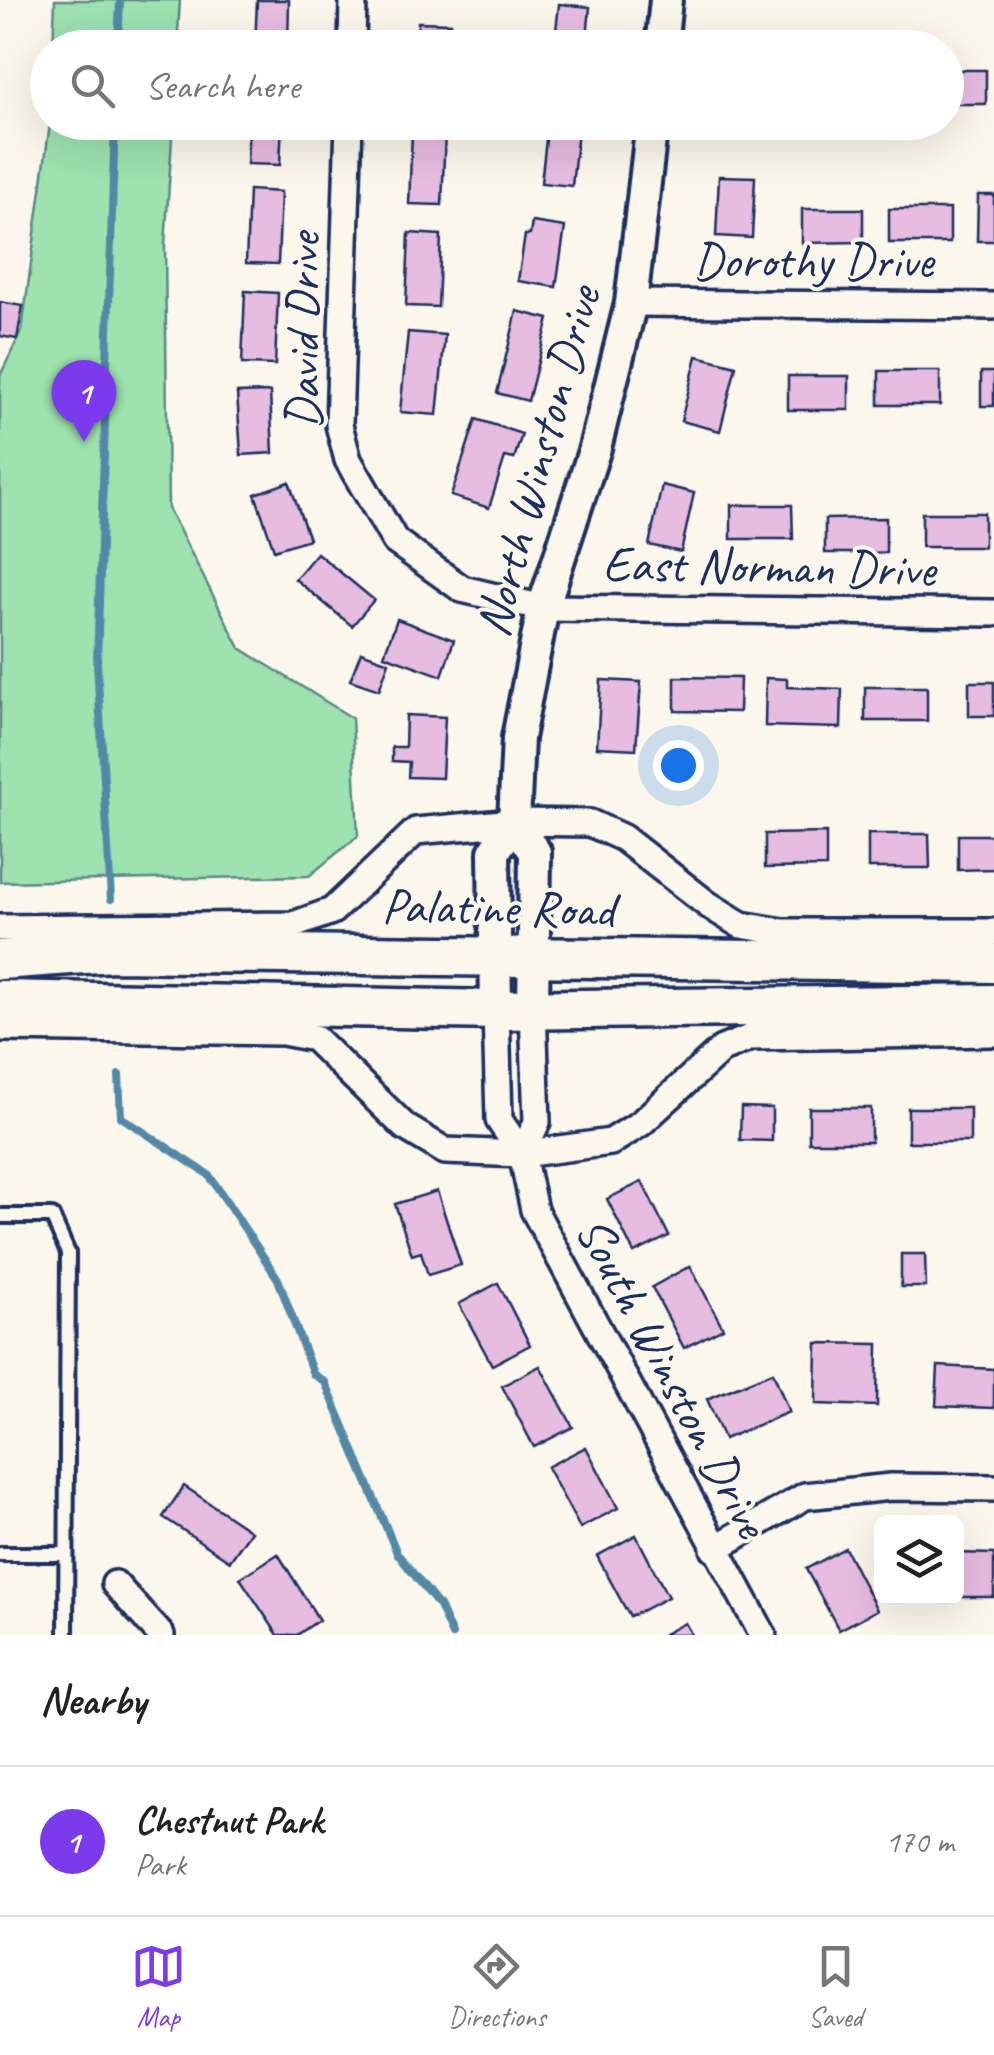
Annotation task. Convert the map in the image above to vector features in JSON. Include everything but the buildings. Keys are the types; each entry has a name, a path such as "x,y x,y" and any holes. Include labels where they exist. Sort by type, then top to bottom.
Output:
{"main road":[{"name":"Palatine Road","path":"0,960 113,952 994,963"},
{"name":"Palatine Road","path":"0,1000 515,1010 994,1004"}],"street":[{"path":"353,30 354,0"},
{"path":"663,30 666,0"},
{"name":"David Drive","path":"347,140 338,383 339,424 348,460 395,541 462,588 543,608"},
{"name":"North Winston Drive","path":"515,1010 494,956 494,852 514,822 518,738 543,608 595,448 631,303 650,140"},
{"name":"Dorothy Drive","path":"631,303 994,306"},
{"name":"East Norman Drive","path":"543,608 994,613"},
{"path":"0,928 293,925 332,911 416,831 514,822 590,823 624,838 707,904 741,925 783,932 994,932"},
{"name":"North Winston Drive","path":"514,822 535,852 535,956 515,1010"},
{"name":"South Winston Drive","path":"515,1010 499,1120 522,1154 534,1210 763,1635"},
{"name":"South Winston Drive","path":"515,1010 537,1122 522,1154"},
{"path":"0,1028 283,1032 314,1038 405,1127 445,1151 522,1154 611,1142 642,1123 722,1049 752,1037 994,1033"},
{"path":"714,1549 804,1496 892,1487 994,1488"},
{"path":"115,1584 162,1635"}],"lane":[{"path":"0,1216 52,1216 68,1252 66,1635"},
{"path":"0,1554 66,1554"}],"green space":[{"path":"55,0 180,0 178,30 54,30"},
{"path":"48,140 172,140 165,245 168,508 240,648 352,718 358,836 309,876 0,882 0,376 22,330"}],"waterway":[{"path":"119,30 120,0"},
{"path":"111,899 97,663 114,140"},
{"path":"119,1075 121,1117 209,1175 278,1279 313,1374 325,1382 397,1553 439,1606 452,1635"}],"place":[{"name":"Chestnut Park","path":"84,442"}]}
